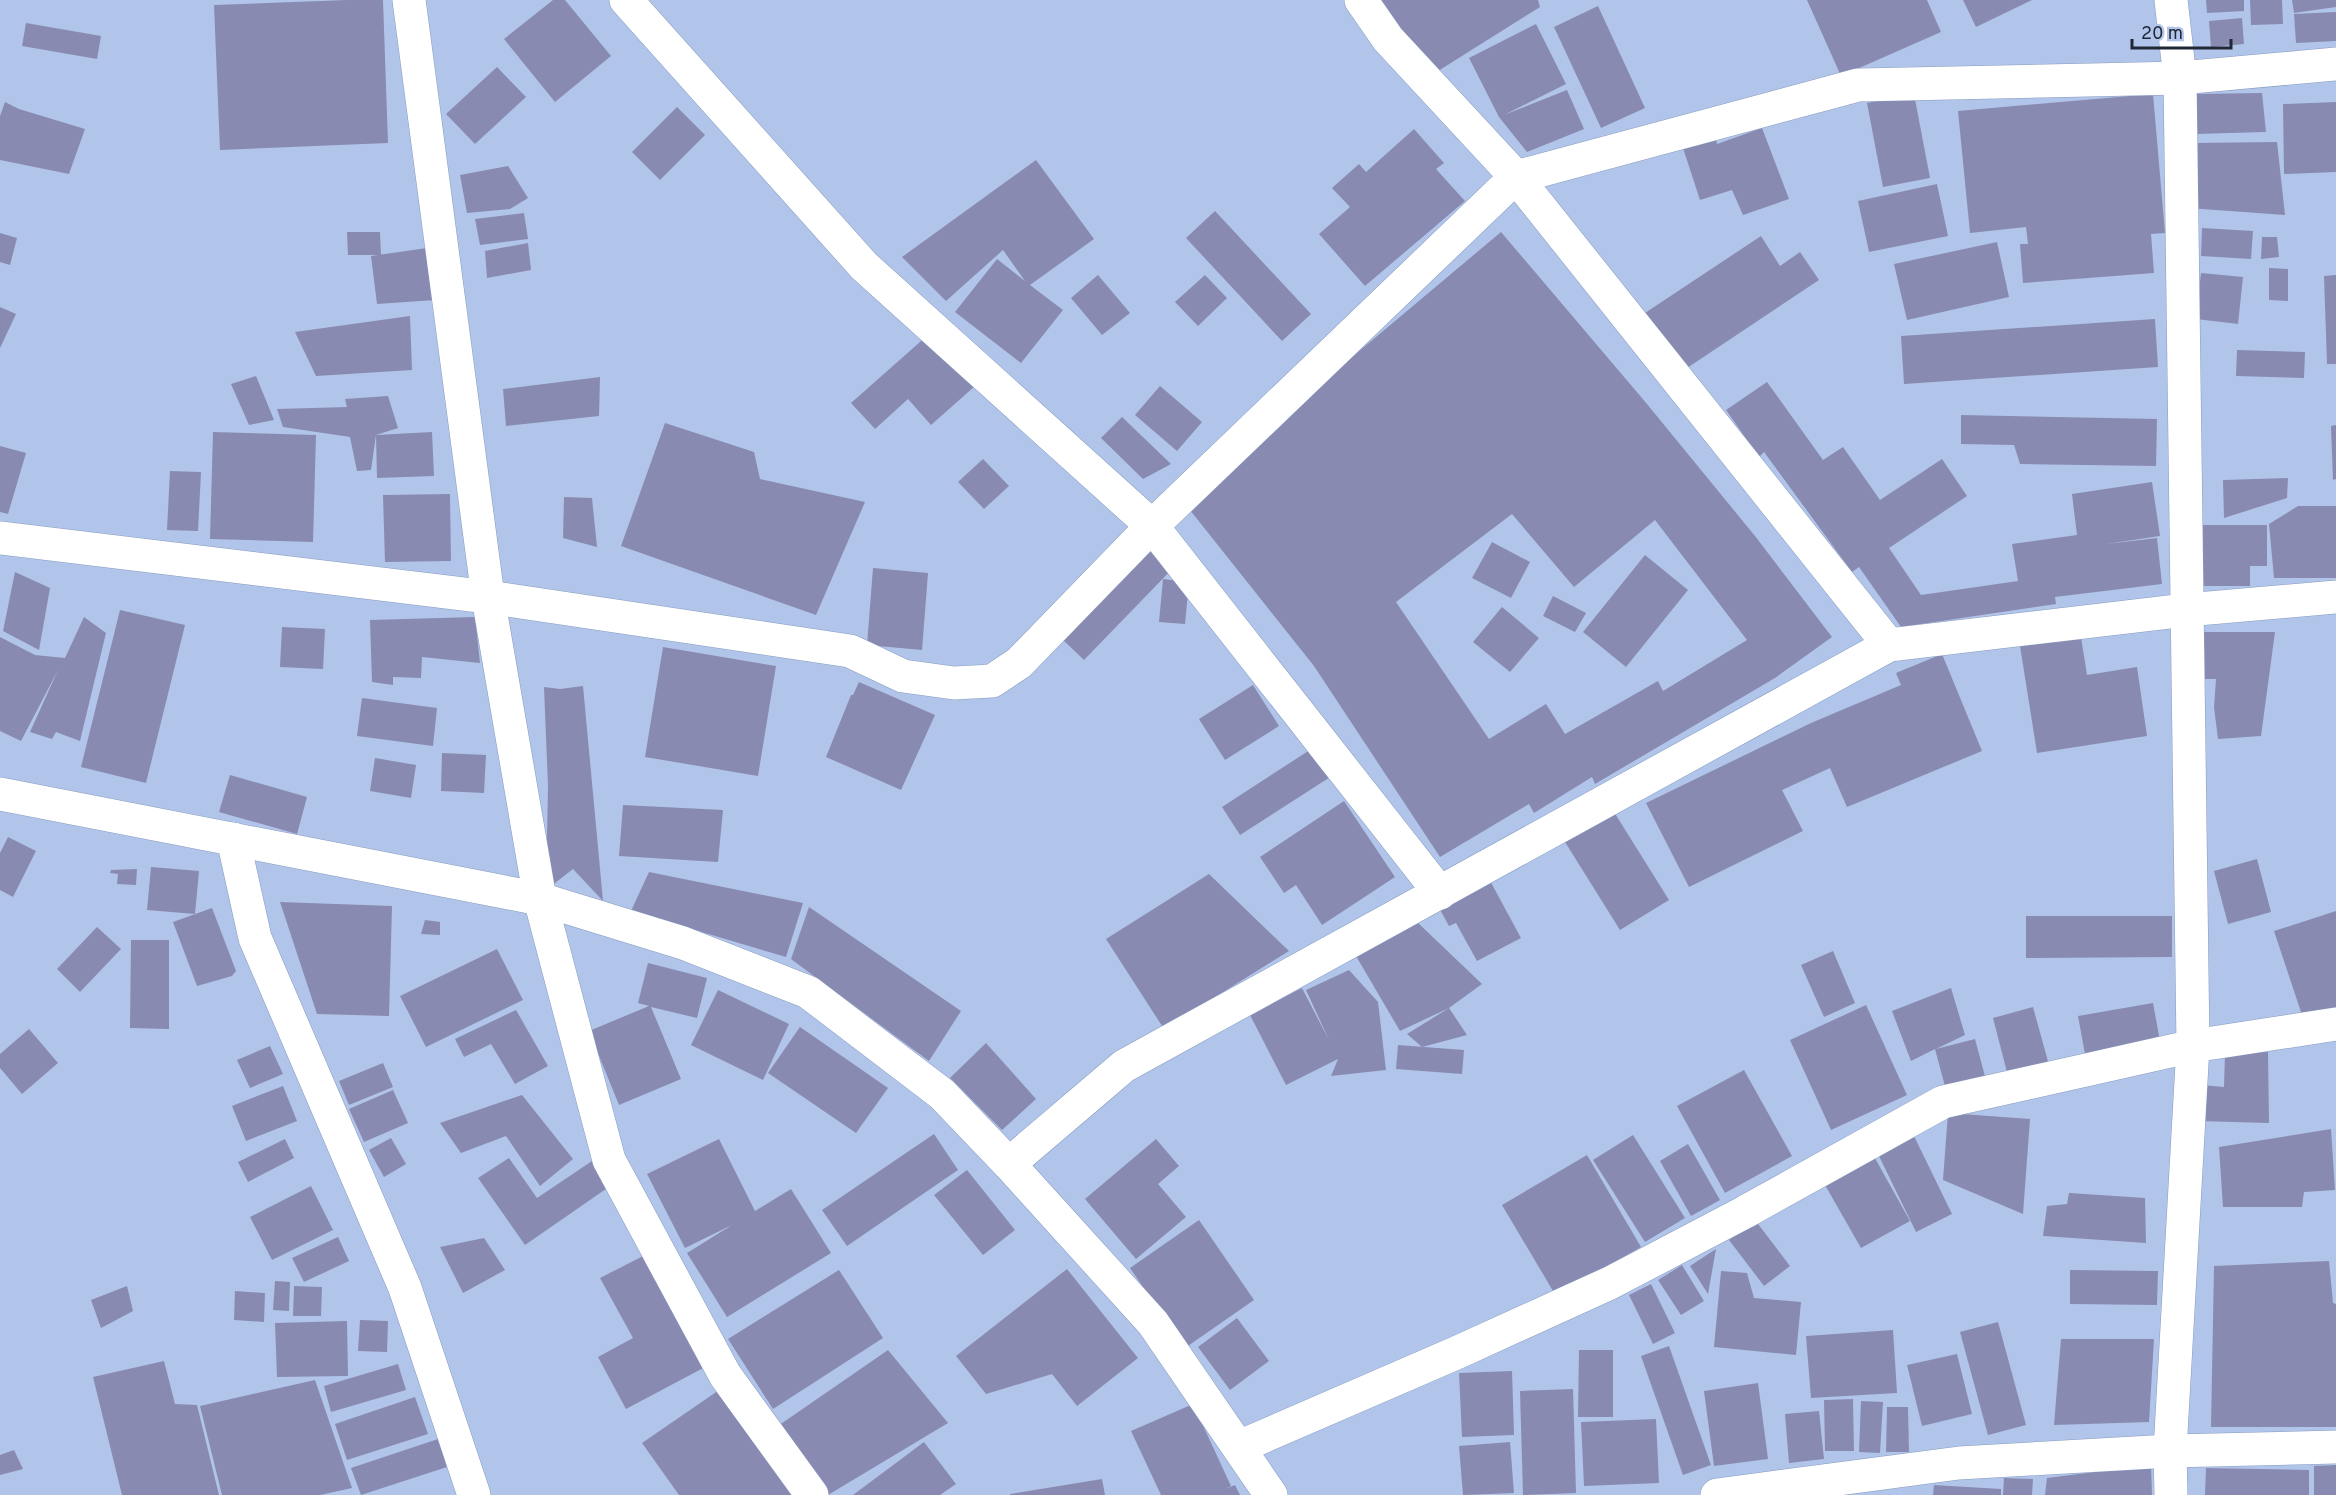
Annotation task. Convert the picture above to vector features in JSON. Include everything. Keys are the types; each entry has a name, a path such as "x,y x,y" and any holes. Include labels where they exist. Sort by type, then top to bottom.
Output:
{"street":[{"path":"409,0 488,597 540,899 609,1160 725,1375 812,1495"},
{"path":"626,0 864,266 1152,526 1440,893"},
{"path":"1360,0 1388,39 1516,177 1889,645"},
{"path":"2171,0 2180,78 2193,1046 2170,1451 2171,1495"},
{"path":"0,538 488,597 850,651 903,676 954,683 992,681 1019,663 1152,526 1516,177 1858,85 2180,78 2336,64"},
{"path":"1009,1164 1124,1066 1889,645 2186,610 2336,597"},
{"path":"0,794 540,899 683,943 808,992 942,1094 1009,1164 1153,1323 1271,1495"},
{"path":"233,839 255,938 405,1288 474,1495"},
{"path":"1239,1447 1610,1283 1745,1212 1943,1102 2193,1046 2336,1024"},
{"path":"1717,1495 1959,1463 2170,1451 2336,1447"}],"building":[{"path":"383,0 388,143 220,150 214,5"},
{"path":"553,0 565,0 611,56 555,102 504,39"},
{"path":"1377,0 1538,0 1540,7 1427,78"},
{"path":"1807,0 1927,0 1941,32 1841,76"},
{"path":"1963,0 2032,0 1976,27"},
{"path":"2206,0 2244,0 2244,11 2207,13"},
{"path":"2250,0 2282,0 2283,24 2251,25"},
{"path":"2292,0 2336,0 2336,7 2294,13"},
{"path":"1598,6 1645,108 1601,128 1554,27"},
{"path":"2336,12 2336,41 2296,43 2294,14"},
{"path":"2242,18 2244,44 2211,47 2209,21"},
{"path":"26,23 101,36 97,59 22,46"},
{"path":"1536,24 1566,84 1504,115 1567,90 1584,129 1527,152 1499,117 1469,58"},
{"path":"497,67 526,97 475,144 446,114"},
{"path":"2262,93 2266,132 2195,134 2194,94"},
{"path":"1914,94 1930,178 1883,187 1867,103"},
{"path":"2153,94 2165,233 2151,234 2154,273 2023,283 2020,244 2028,244 2026,227 1970,233 1958,111"},
{"path":"5,102 19,109 85,129 69,174 0,160 0,116"},
{"path":"2336,102 2336,172 2284,174 2283,104"},
{"path":"677,107 705,135 660,180 632,152"},
{"path":"1762,128 1789,199 1743,215 1732,190 1700,200 1682,145 1715,134 1717,144"},
{"path":"1414,129 1444,163 1436,169 1465,201 1365,286 1319,234 1350,207 1332,188 1359,164 1366,172"},
{"path":"2277,142 2285,215 2188,208 2191,143"},
{"path":"1036,160 1094,239 1030,285 1063,310 1021,363 955,312 997,259 1025,281 1003,250 946,301 902,257"},
{"path":"508,166 528,198 510,209 467,213 460,175"},
{"path":"1937,184 1948,236 1869,252 1858,201"},
{"path":"1215,211 1311,314 1282,341 1186,238"},
{"path":"524,213 528,239 480,245 475,219"},
{"path":"2202,228 2253,231 2251,259 2201,256"},
{"path":"347,232 380,232 381,255 348,255"},
{"path":"1501,232 1755,536 1832,637 1775,678 1595,784 1592,777 1534,813 1529,804 1440,857 1314,666 1182,500","holes":["1512,514 1574,587 1655,520 1747,640 1663,691 1658,681 1565,734 1546,704 1489,739 1396,602"]},
{"path":"0,233 17,238 10,265 0,262"},
{"path":"1761,236 1780,266 1800,252 1819,280 1684,370 1645,313"},
{"path":"2262,237 2277,237 2279,257 2261,259"},
{"path":"1997,242 2009,297 1907,320 1894,264"},
{"path":"528,243 531,270 487,278 485,251"},
{"path":"427,248 435,300 377,304 371,256"},
{"path":"2269,268 2288,269 2288,301 2269,300"},
{"path":"2201,273 2243,277 2238,324 2196,319"},
{"path":"1098,275 1130,313 1102,335 1071,298"},
{"path":"1205,275 1227,298 1198,326 1175,302"},
{"path":"2336,275 2336,364 2327,364 2324,276"},
{"path":"0,307 16,314 0,348"},
{"path":"410,316 412,370 316,376 295,332"},
{"path":"2155,319 2158,367 1904,384 1901,336"},
{"path":"929,334 975,386 931,425 908,399 875,429 851,403"},
{"path":"2237,350 2305,352 2304,378 2236,376"},
{"path":"256,376 274,420 249,425 231,384"},
{"path":"600,377 599,416 506,426 503,389"},
{"path":"1767,382 1823,460 1843,447 1880,500 1942,459 1967,496 1889,548 1921,595 2018,581 2012,544 2077,535 2072,494 2152,482 2160,536 2106,544 2157,538 2162,584 2055,597 2056,604 1901,627 1859,567 1852,572 1764,452 1759,457 1726,410"},
{"path":"1160,386 1202,422 1177,451 1135,415"},
{"path":"388,396 398,428 376,435 371,470 357,471 350,437 283,427 277,409 347,407 345,399"},
{"path":"1961,415 2157,419 2156,466 2020,464 2014,445 1961,444"},
{"path":"1122,417 1171,464 1143,479 1101,438"},
{"path":"665,423 754,452 760,479 865,502 816,615 621,546"},
{"path":"2336,425 2336,479 2333,480 2331,426"},
{"path":"213,432 316,435 313,542 210,539"},
{"path":"432,432 434,476 377,478 376,435"},
{"path":"0,446 26,453 8,514 0,512"},
{"path":"983,459 1009,486 984,509 958,482"},
{"path":"170,471 201,472 198,531 167,530"},
{"path":"2288,478 2287,498 2224,518 2223,480"},
{"path":"450,494 451,561 385,562 383,495"},
{"path":"564,497 592,498 597,547 563,538"},
{"path":"2298,506 2336,506 2336,578 2274,578 2269,524"},
{"path":"2181,525 2267,525 2267,566 2250,566 2250,586 2181,586"},
{"path":"1152,542 1176,565 1084,660 1060,637"},
{"path":"1492,542 1530,562 1511,598 1472,578"},
{"path":"1645,555 1688,590 1626,667 1583,632"},
{"path":"873,568 928,573 922,650 867,645"},
{"path":"15,572 50,588 39,650 3,631"},
{"path":"1163,579 1189,582 1185,624 1159,622"},
{"path":"1553,596 1586,613 1575,632 1543,616"},
{"path":"1502,607 1539,638 1510,672 1473,642"},
{"path":"120,610 185,625 146,783 81,767"},
{"path":"84,617 106,633 80,741 56,732 52,739 30,732 58,670 21,741 0,731 0,637 35,655 65,658"},
{"path":"475,617 480,663 422,657 421,678 393,677 393,685 372,682 370,620"},
{"path":"282,627 325,629 323,669 280,667"},
{"path":"2202,632 2275,632 2261,736 2218,739 2214,707 2216,679 2200,679"},
{"path":"2081,637 2087,675 2137,667 2147,736 2037,753 2020,646"},
{"path":"663,647 776,666 758,776 645,757"},
{"path":"1942,654 1982,751 1847,807 1830,768 1782,790 1803,831 1689,887 1646,803 1811,723 1901,685 1896,673"},
{"path":"859,682 935,715 901,790 826,757 851,695"},
{"path":"1253,685 1279,726 1225,760 1199,719"},
{"path":"583,686 603,901 573,869 546,890 548,786 544,687 560,689"},
{"path":"362,698 437,708 433,746 357,736"},
{"path":"1319,744 1338,772 1240,835 1222,807"},
{"path":"442,753 486,755 484,793 441,791"},
{"path":"375,758 416,765 411,798 370,791"},
{"path":"230,775 307,797 297,834 219,812"},
{"path":"1344,801 1395,877 1322,925 1296,885 1284,893 1260,857"},
{"path":"623,805 723,810 718,862 619,856"},
{"path":"1614,812 1669,900 1620,930 1565,842"},
{"path":"8,837 36,851 13,897 0,890 0,853"},
{"path":"2257,859 2271,912 2228,924 2214,871"},
{"path":"151,867 199,871 195,914 147,910"},
{"path":"137,869 136,885 117,884 118,874 110,873 111,870"},
{"path":"649,872 803,903 786,957 631,911"},
{"path":"1209,874 1289,951 1164,1029 1106,939"},
{"path":"1488,877 1521,938 1477,961 1456,923 1449,926 1437,904"},
{"path":"280,902 392,906 389,1016 317,1014"},
{"path":"809,907 961,1011 929,1061 791,959"},
{"path":"212,908 236,971 232,976 197,986 173,922"},
{"path":"2336,911 2336,1010 2304,1021 2274,931"},
{"path":"2026,916 2172,916 2172,957 2026,958"},
{"path":"425,920 440,922 440,935 421,934"},
{"path":"1416,921 1482,984 1449,1008 1400,1031 1356,956"},
{"path":"97,927 121,949 80,992 57,969"},
{"path":"131,940 169,940 169,1029 130,1028"},
{"path":"497,949 523,1000 426,1047 400,996"},
{"path":"1833,951 1855,1003 1824,1017 1801,965"},
{"path":"648,963 707,978 697,1018 651,1007 681,1079 619,1105 589,1031 649,1006 638,1003"},
{"path":"1349,970 1378,1002 1386,1070 1331,1076 1338,1059 1286,1085 1250,1015 1302,988 1329,1040 1306,990"},
{"path":"1951,988 1965,1035 1936,1049 1975,1039 1986,1080 1946,1090 1935,1049 1911,1061 1892,1011"},
{"path":"718,990 789,1024 763,1080 691,1045"},
{"path":"2153,1003 2160,1041 2085,1054 2078,1016"},
{"path":"1866,1005 1907,1095 1831,1130 1790,1040"},
{"path":"2033,1007 2049,1065 2008,1076 1993,1018"},
{"path":"1449,1008 1467,1035 1422,1047 1407,1034"},
{"path":"516,1010 548,1066 515,1084 491,1044 464,1057 455,1039"},
{"path":"800,1027 888,1088 856,1133 768,1073"},
{"path":"29,1029 58,1063 22,1094 0,1068 0,1054"},
{"path":"986,1043 1036,1099 1002,1130 950,1078"},
{"path":"1398,1045 1464,1050 1462,1074 1396,1069"},
{"path":"270,1046 283,1074 250,1088 237,1060"},
{"path":"2268,1052 2269,1123 2198,1121 2202,1085 2224,1087 2225,1053"},
{"path":"383,1063 393,1087 349,1105 339,1081"},
{"path":"1744,1070 1792,1156 1725,1193 1677,1106"},
{"path":"283,1086 297,1121 246,1141 232,1106"},
{"path":"393,1090 408,1123 364,1142 349,1109"},
{"path":"522,1095 573,1159 540,1186 506,1136 461,1153 440,1123"},
{"path":"1948,1113 2030,1119 2023,1214 1943,1180"},
{"path":"2331,1129 2335,1190 2304,1192 2302,1207 2223,1207 2219,1147"},
{"path":"934,1134 958,1170 847,1246 822,1210"},
{"path":"1913,1134 1952,1214 1916,1232 1877,1152"},
{"path":"1633,1135 1685,1218 1645,1242 1593,1160"},
{"path":"391,1138 406,1164 384,1177 369,1150"},
{"path":"285,1139 294,1158 248,1182 238,1162"},
{"path":"719,1139 755,1211 791,1189 831,1253 727,1317 687,1253 732,1225 685,1248 647,1174"},
{"path":"1156,1139 1179,1166 1158,1184 1186,1217 1136,1259 1085,1199"},
{"path":"1688,1144 1720,1200 1691,1216 1660,1161"},
{"path":"1871,1151 1910,1221 1861,1248 1821,1178"},
{"path":"1587,1155 1641,1247 1556,1296 1502,1205"},
{"path":"598,1157 616,1182 525,1245 478,1178 509,1158 537,1198"},
{"path":"967,1170 1015,1230 983,1255 934,1195"},
{"path":"311,1186 333,1230 272,1260 250,1217"},
{"path":"2069,1193 2145,1198 2146,1243 2043,1236 2047,1206 2067,1204"},
{"path":"1199,1220 1254,1300 1185,1348 1130,1268"},
{"path":"1755,1220 1790,1266 1764,1286 1729,1240"},
{"path":"338,1237 349,1261 304,1282 292,1258"},
{"path":"484,1238 505,1270 463,1293 440,1247"},
{"path":"1716,1249 1708,1294 1690,1266"},
{"path":"647,1254 707,1366 626,1409 598,1357 633,1338 600,1278"},
{"path":"2329,1261 2333,1303 2336,1304 2336,1427 2211,1427 2214,1266"},
{"path":"1682,1265 1704,1301 1681,1315 1658,1280"},
{"path":"1067,1269 1138,1358 1077,1406 1052,1374 986,1394 956,1356"},
{"path":"839,1270 883,1338 773,1409 728,1339"},
{"path":"2070,1270 2158,1271 2157,1305 2070,1304"},
{"path":"1721,1271 1747,1273 1754,1298 1801,1302 1796,1355 1714,1347"},
{"path":"275,1281 290,1282 289,1311 273,1310"},
{"path":"1651,1284 1675,1333 1653,1344 1629,1295"},
{"path":"127,1286 133,1311 101,1328 91,1300"},
{"path":"294,1286 322,1287 321,1316 293,1316"},
{"path":"235,1291 265,1293 264,1322 234,1320"},
{"path":"1237,1318 1269,1361 1230,1390 1198,1347"},
{"path":"360,1320 388,1321 387,1352 358,1351"},
{"path":"347,1321 348,1376 277,1377 275,1323"},
{"path":"1998,1322 2026,1425 1988,1435 1960,1332"},
{"path":"1893,1330 1897,1393 1811,1398 1806,1336"},
{"path":"2061,1339 2154,1339 2149,1422 2054,1425"},
{"path":"1669,1346 1711,1465 1683,1475 1641,1356"},
{"path":"888,1350 948,1423 828,1495 775,1428"},
{"path":"1579,1350 1613,1350 1613,1417 1578,1417"},
{"path":"1957,1354 1972,1414 1922,1426 1907,1365"},
{"path":"164,1361 175,1404 197,1405 219,1495 122,1495 93,1377"},
{"path":"398,1364 406,1390 331,1412 324,1386"},
{"path":"1512,1371 1514,1435 1462,1437 1459,1373"},
{"path":"315,1380 352,1488 320,1495 222,1495 200,1406"},
{"path":"1758,1383 1768,1459 1714,1466 1704,1391"},
{"path":"725,1386 803,1495 679,1495 642,1443"},
{"path":"1573,1389 1576,1493 1523,1495 1520,1391"},
{"path":"415,1397 428,1434 347,1460 335,1424"},
{"path":"1853,1399 1854,1451 1825,1451 1824,1400"},
{"path":"1861,1401 1883,1402 1880,1453 1859,1452"},
{"path":"1193,1404 1231,1486 1225,1489 1235,1485 1240,1495 1161,1495 1131,1431"},
{"path":"1887,1407 1908,1407 1909,1452 1886,1452"},
{"path":"1819,1411 1824,1459 1789,1463 1785,1414"},
{"path":"1656,1419 1659,1483 1584,1486 1581,1422"},
{"path":"438,1439 447,1467 361,1495 351,1468"},
{"path":"924,1442 956,1484 940,1495 853,1495"},
{"path":"1510,1442 1514,1493 1463,1495 1459,1446"},
{"path":"14,1450 23,1469 0,1475 0,1455"},
{"path":"2151,1465 2152,1495 2045,1495 2047,1478"},
{"path":"2336,1465 2336,1495 2314,1495 2314,1466"},
{"path":"2206,1468 2309,1470 2309,1495 2205,1495"},
{"path":"2004,1478 2033,1479 2032,1495 2003,1495"},
{"path":"1102,1479 1105,1495 1010,1495 1010,1494"},
{"path":"1934,1485 2001,1489 2001,1495 1933,1495"}]}
